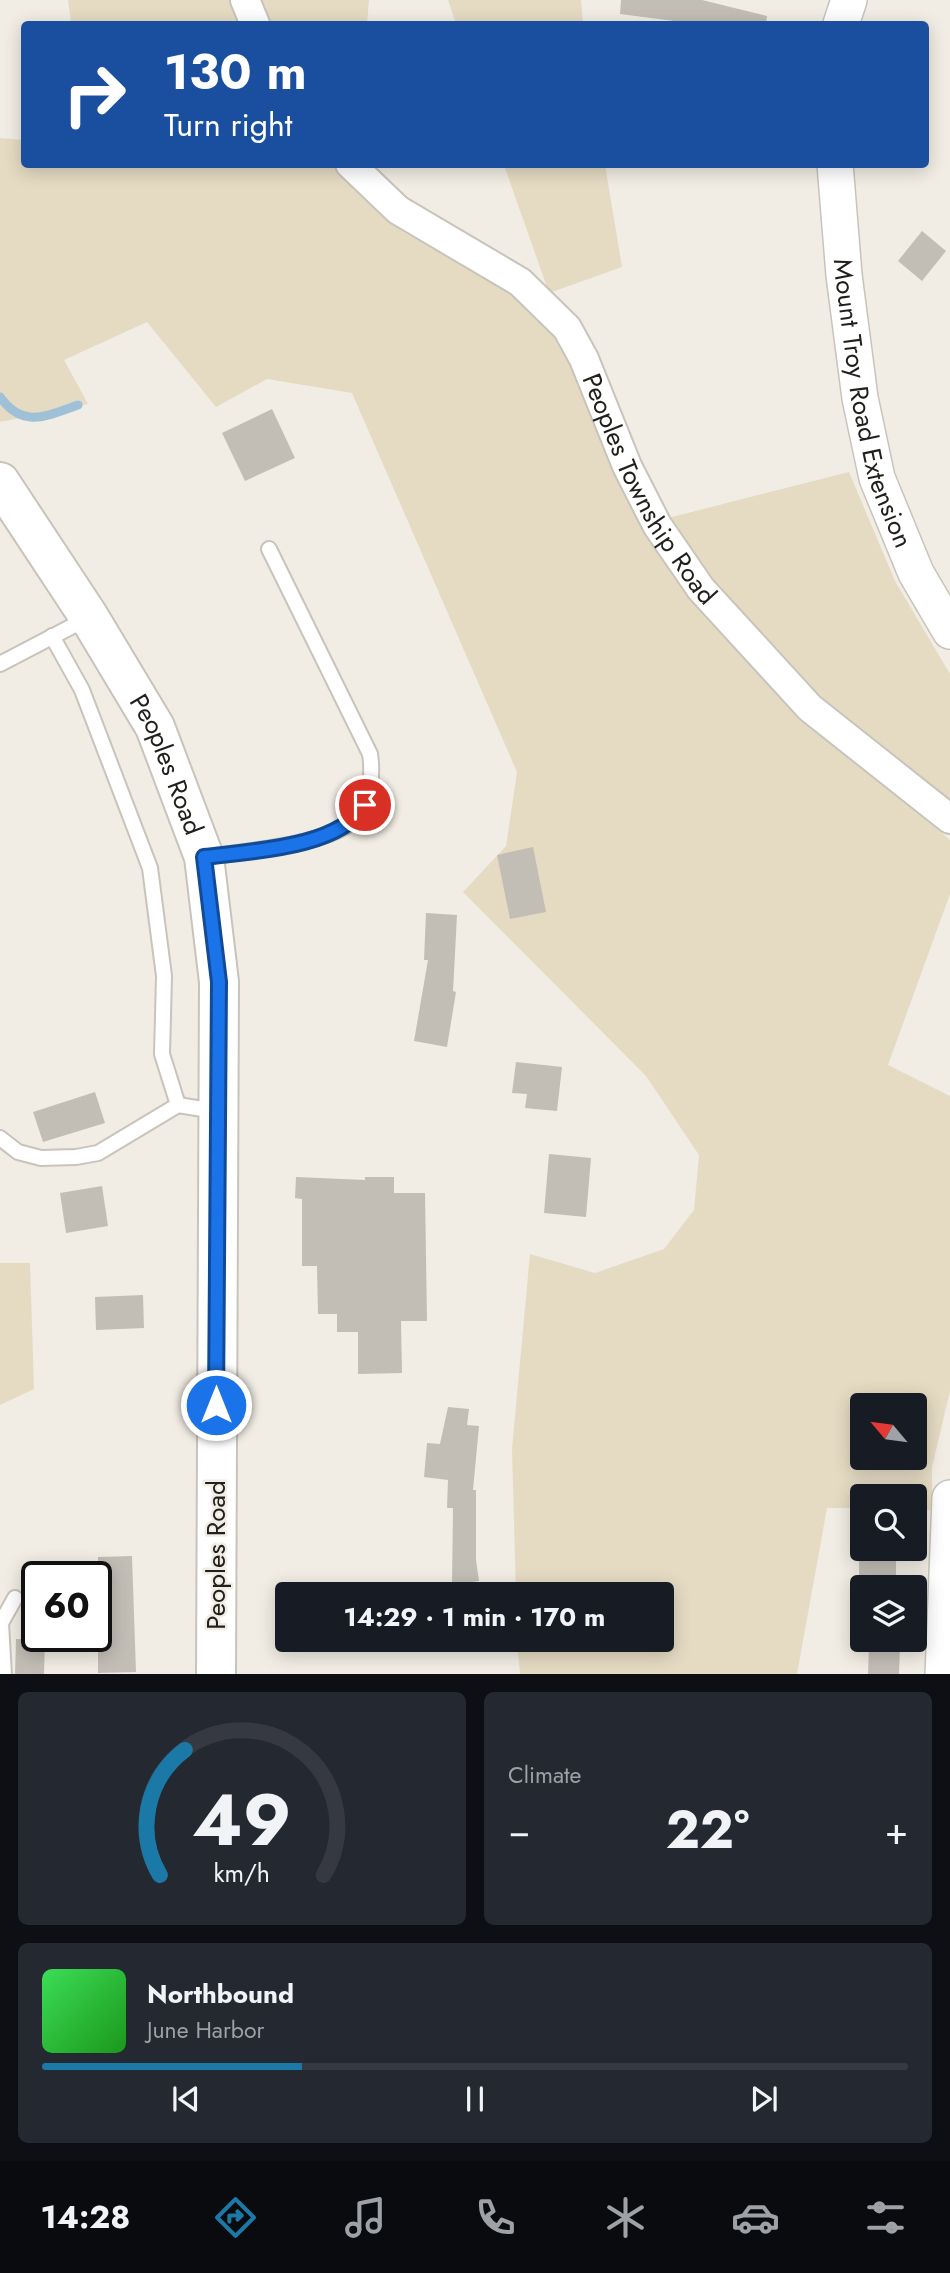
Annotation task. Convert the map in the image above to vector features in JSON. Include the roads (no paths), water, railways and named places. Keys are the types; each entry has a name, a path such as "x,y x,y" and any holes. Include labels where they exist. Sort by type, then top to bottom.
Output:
{"main road":[{"name":"Peoples Road","path":"0,482 89,617 155,727 204,857 219,982 216,1674"}],"street":[{"path":"245,0 254,21"},
{"path":"842,21 849,0"},
{"name":"Peoples Township Road","path":"354,168 398,210 520,282 567,328 584,359 627,466 657,525 701,589 810,708 950,819"},
{"name":"Mount Troy Road Extension","path":"835,168 844,275 860,398 877,478 916,573 950,631"},
{"path":"943,1674 950,1498"}],"lane":[{"path":"204,857 280,846 345,827 356,819 369,790 373,771 370,754 269,550"},
{"path":"0,664 89,617"},
{"path":"52,636 82,690 150,868 164,976 162,1054 178,1105"},
{"path":"0,1138 18,1153 41,1158 76,1157 98,1153 178,1105 217,1111"},
{"path":"4,1674 1,1623 15,1598"}],"waterway":[{"path":"0,397 17,413 26,416 45,416 78,405"}]}
